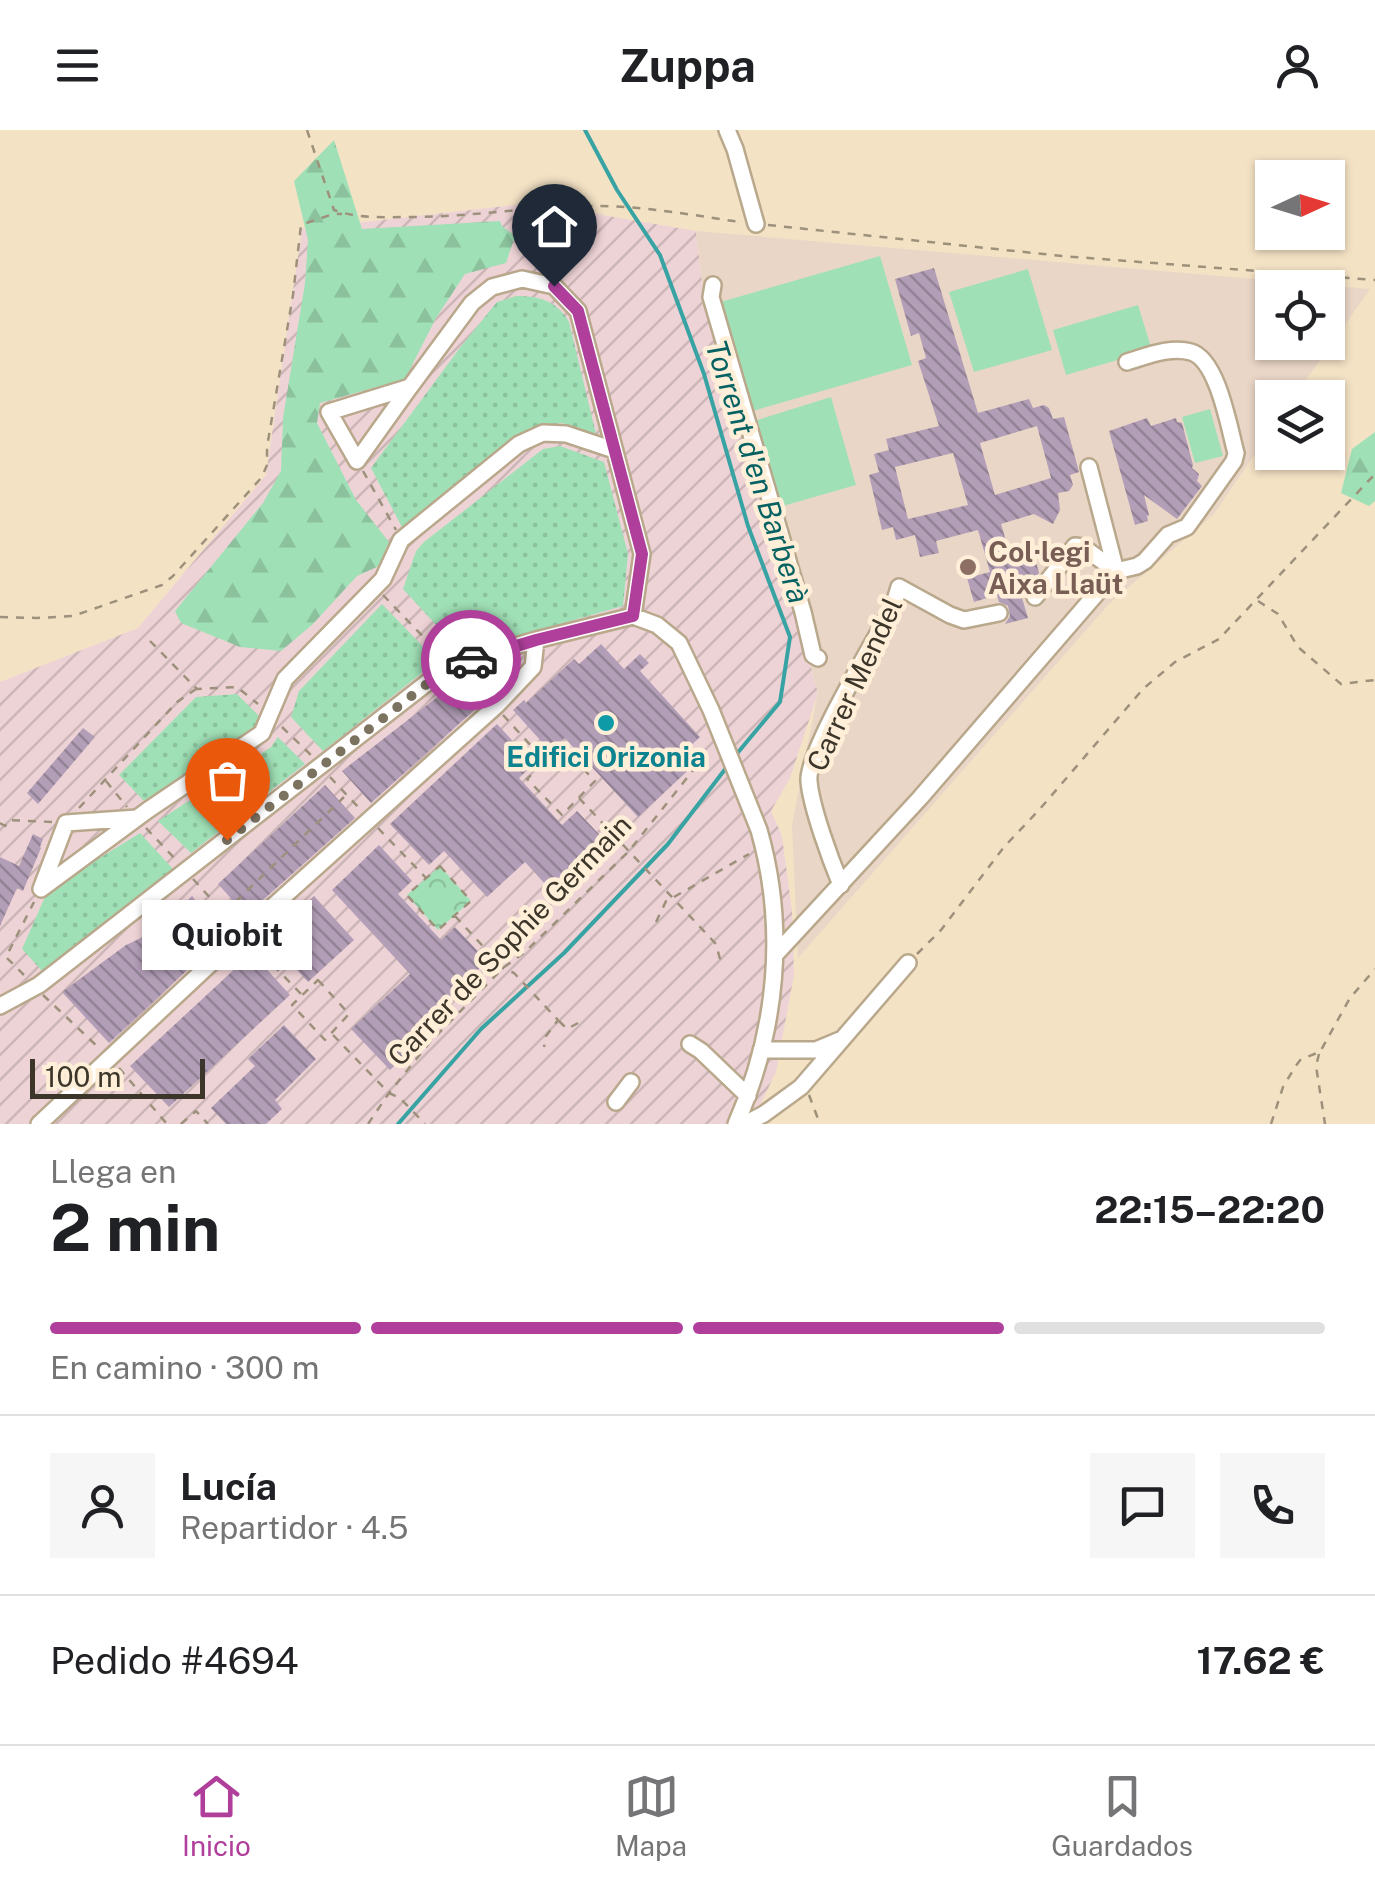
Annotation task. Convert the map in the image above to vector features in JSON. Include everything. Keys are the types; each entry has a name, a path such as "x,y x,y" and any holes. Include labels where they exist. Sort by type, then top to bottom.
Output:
{"street":[{"path":"727,130 756,224"},
{"path":"410,387 329,412 357,461 472,303 492,287 522,279 554,286 578,311 642,554 633,616"},
{"path":"713,285 711,297 716,316 813,654 818,658"},
{"path":"775,955 920,798 1116,571 1137,566 1168,535 1187,527 1225,475 1236,453 1215,380 1204,359 1174,350 1128,362"},
{"path":"41,889 136,818 262,733 285,679 383,579 401,540 520,444 543,433 566,434 614,450"},
{"path":"1090,466 1116,571"},
{"path":"1035,597 1075,546 1083,547 1116,571"},
{"name":"Carrer Mendel","path":"841,885 815,807 808,780 810,769 900,587 964,620 999,613"},
{"path":"0,1006 35,987 450,666 633,616 657,625 679,643 711,710 765,850 775,923 774,988 761,1050 736,1124"},
{"path":"39,1124 243,933 496,706 533,668 536,640"},
{"path":"41,889 66,822 136,818"},
{"path":"745,1124 800,1087 908,962"},
{"path":"761,1050 816,1050 842,1040"},
{"path":"690,1044 748,1096"},
{"path":"616,1102 631,1082"}],"path":[{"path":"306,130 334,210 346,214"},
{"path":"0,617 72,616 162,585 262,478 301,225 333,214 438,217 596,206 638,207 756,224 1062,256 1375,280"},
{"path":"357,461 401,540"},
{"path":"908,962 941,930 1004,847 1143,689 1175,662 1220,639 1375,474"},
{"path":"1256,600 1278,614 1298,647 1341,684 1375,680"},
{"path":"150,642 197,689"},
{"path":"0,823 5,826 9,820 66,822 177,702 197,689 237,687 320,765 426,878"},
{"path":"561,746 596,781 579,798 562,814 527,780 561,746"},
{"name":"Carrer de Sophie Germain","path":"368,1124 430,1042 629,851 702,759 724,746"},
{"path":"106,781 223,914 302,995"},
{"path":"223,914 346,795"},
{"path":"579,798 716,944 718,967"},
{"path":"656,922 669,894 752,852 765,850"},
{"path":"440,866 470,901 438,930 407,895 426,878 440,866"},
{"path":"41,889 6,957 110,1058 167,1124"},
{"path":"454,915 567,1029 578,1023"},
{"path":"1325,1124 1316,1066 1320,1052 1350,998 1375,969"},
{"path":"318,980 349,1014 325,1040 292,1005 302,995 318,980"},
{"path":"544,1047 546,1036 558,1020"},
{"path":"331,1033 388,1093 400,1098 426,1124"},
{"path":"1271,1124 1283,1088 1295,1068 1320,1052"},
{"path":"800,1087 809,1096 820,1124"},
{"path":"180,1124 196,1111 208,1124"}],"shaded area":[{"path":"532,203 696,231 702,282 818,693 790,778 771,811 782,836 792,911 794,975 776,1072 751,1124 0,1124 0,682 138,628 266,475 302,229"},
{"name":"Col·legi Aixa Llaüt","path":"696,231 1255,279 1255,360 1320,360 1306,380 1255,380 1255,454 1214,514 1109,604 798,958 792,825 818,692 702,282"},
{"name":"Col·legi Aixa Llaüt","path":"1345,287 1370,289 1345,325"}],"green space":[{"path":"334,140 362,229 500,221 515,236 506,263 465,274 436,318 405,379 320,403 317,423 356,500 389,542 379,566 357,576 312,625 281,651 240,647 181,623 175,611 263,503 281,471 283,418 305,283 308,240 294,181"},
{"path":"880,256 912,365 749,412 717,303"},
{"path":"1028,269 1052,350 974,372 949,292"},
{"path":"516,296 547,301 569,322 596,434 562,423 545,425 519,438 404,531 371,468 497,302"},
{"path":"1138,305 1152,350 1066,375 1053,330"},
{"path":"831,397 856,485 776,508 751,422"},
{"path":"1210,409 1223,456 1195,463 1182,417"},
{"path":"1375,432 1375,501 1369,506 1341,493 1352,449"},
{"path":"560,446 604,462 628,554 623,606 461,652 403,589 416,551 543,449"},
{"path":"382,604 437,661 323,751 291,717 299,691"},
{"path":"237,694 262,719 253,731 144,801 119,775 196,697"},
{"path":"278,737 305,764 191,853 158,821 271,747"},
{"path":"140,833 173,869 43,972 22,949 48,890"},
{"path":"440,866 471,901 438,930 407,895"}],"building":[{"path":"934,268 978,413 1029,399 1033,408 1049,408 1053,419 1064,417 1079,472 1070,475 1073,485 1069,491 1058,493 1060,510 1053,524 1034,514 1001,524 1013,564 1035,558 1039,573 1030,585 1019,588 1028,618 1005,624 1010,616 1008,606 999,602 997,595 974,602 967,578 990,572 978,530 936,541 939,553 920,557 915,535 896,540 893,527 882,530 869,475 879,472 874,454 889,450 886,439 939,426 918,361 926,358 919,333 911,336 895,279","holes":["1037,426 1051,478 995,495 980,443","953,453 968,505 908,519 895,467"]},
{"path":"1147,418 1151,426 1176,418 1182,423 1192,468 1199,474 1197,481 1202,486 1177,519 1144,495 1148,521 1135,525 1109,431"},
{"name":"Edifici Orizonia","path":"601,644 624,669 640,654 649,663 640,671 700,737 685,751 696,763 638,817 565,738 550,751 513,710 574,659 579,664"},
{"path":"458,681 480,705 371,803 342,771"},
{"path":"497,724 534,764 519,778 562,825 577,811 614,850 560,900 525,862 487,897 444,851 429,865 390,824"},
{"path":"83,728 95,737 38,804 27,793"},
{"path":"325,785 355,818 246,915 218,884"},
{"path":"33,834 43,839 41,848 23,891 17,888 0,926 0,857 19,866"},
{"path":"379,845 412,881 398,894 441,940 455,927 487,961 429,1016 437,1025 390,1070 351,1029 410,974 332,890"},
{"path":"192,896 214,924 228,932 109,1043 62,992 143,937"},
{"path":"314,896 354,940 308,982 268,938"},
{"path":"252,953 290,995 169,1107 130,1066"},
{"path":"284,1025 316,1059 275,1100 282,1109 266,1124 226,1124 211,1108 255,1066 248,1059"}],"waterway":[{"name":"Torrent d'en Barberà","path":"585,130 617,190 660,255 704,374 748,526 790,637 780,702 735,756"},
{"name":"Torrent d'en Barberà","path":"398,1124 481,1029 564,953 668,844 726,768"}],"way so far":[{"path":"227,840 450,666 471,660"}],"place":[{"name":"Col·legi Aixa Llaüt","path":"968,567"},
{"name":"Edifici Orizonia","path":"606,723"},
{"name":"Quiobit","path":"227,840"}],"route":[{"path":"471,660 633,616 637,599 642,554 578,311 554,286"}]}
